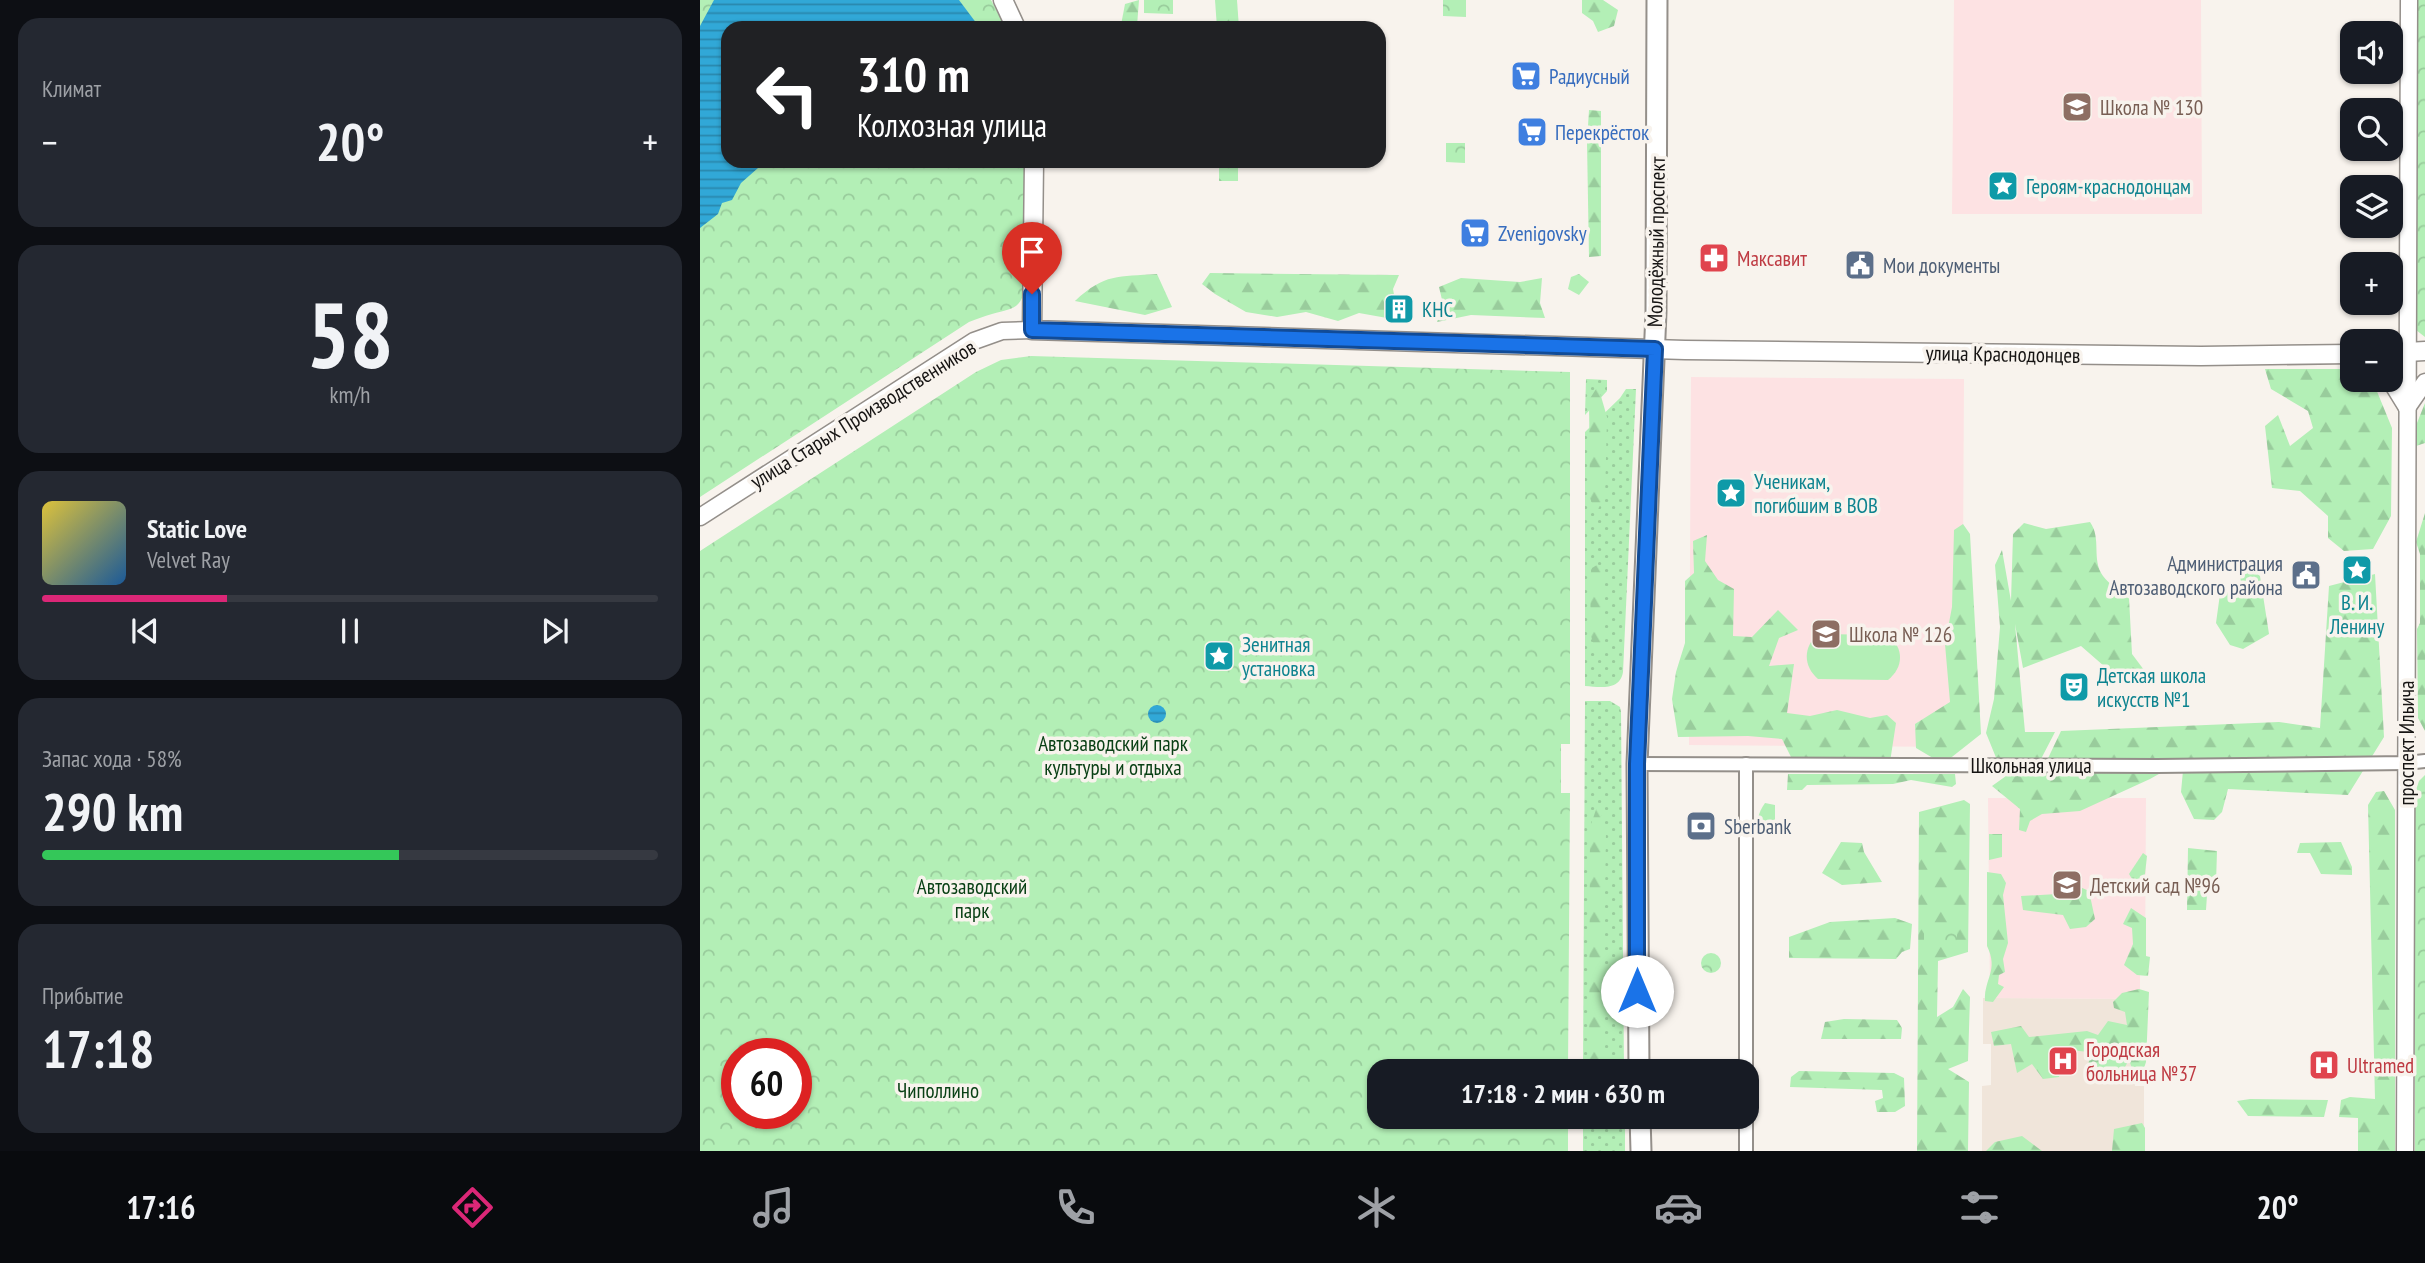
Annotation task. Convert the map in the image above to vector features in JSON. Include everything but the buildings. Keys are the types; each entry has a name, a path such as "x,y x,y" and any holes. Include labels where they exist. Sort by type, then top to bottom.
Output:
{"main road":[{"path":"1003,0 1013,21"},
{"name":"Молодёжный проспект","path":"1639,1059 1637,764 1655,349 1658,210 1657,0"},
{"path":"1032,330 1034,168"},
{"name":"улица Краснодонцев","path":"1032,330 1655,349 2123,356 2340,354"},
{"path":"1640,1129 1641,1151"}],"street":[{"name":"проспект Ильича","path":"2405,1151 2409,0"},
{"name":"улица Старых Производственников","path":"700,517 974,341 1002,331 1032,330"},
{"path":"2397,392 2407,408 2425,382"},
{"name":"Школьная улица","path":"1637,764 2157,766 2406,764 2425,761"},
{"path":"1746,764 1746,1059"},
{"path":"1746,1129 1746,1151"}],"shaded area":[{"name":"Школа № 130","path":"1954,0 2201,0 2202,214 1952,214"},
{"name":"Школа № 126","path":"1691,377 1964,379 1962,747 1689,745"},
{"name":"Детский сад №96","path":"1988,798 2146,798 2145,971 2140,973 2140,999 1990,998"},
{"name":"Городская больница №37","path":"1983,998 2144,999 2135,1045 2135,1086 2144,1086 2144,1151 1982,1151 1982,1086 1991,1085 1991,1044 1983,1044"}],"green space":[{"path":"700,0 991,0 1002,21 721,21 721,168 1025,168 1025,287 1021,300 1014,307 969,322 700,497"},
{"path":"1139,0 1137,21 1122,21 1125,4"},
{"path":"1144,0 1173,0 1173,14 1144,13"},
{"path":"1215,0 1237,0 1238,21 1216,21"},
{"path":"1443,0 1466,0 1466,17 1443,16"},
{"path":"1582,0 1603,0 1618,10 1614,26 1598,32 1593,21 1582,13"},
{"path":"2415,0 2425,0 2425,337 2416,330 2414,319"},
{"path":"1589,110 1601,111 1601,256 1589,257 1587,142"},
{"path":"1446,143 1465,143 1465,163 1446,162"},
{"path":"1219,168 1238,168 1238,181 1219,181"},
{"path":"1210,273 1399,275 1393,289 1397,311 1387,318 1359,313 1338,321 1306,312 1277,317 1246,312 1202,284"},
{"path":"1157,274 1172,307 1145,315 1075,301 1095,285 1113,278"},
{"path":"1579,274 1589,282 1579,295 1568,289 1571,277"},
{"path":"1461,278 1520,282 1542,278 1540,303 1545,318 1471,315 1437,322 1443,304 1439,287"},
{"name":"Автозаводский парк культуры и отдыха","path":"1031,356 1570,372 1570,744 1561,744 1561,793 1570,793 1568,1059 1367,1059 1367,1129 1568,1129 1568,1151 700,1151 700,551 976,372 1001,360"},
{"path":"2265,369 2340,369 2340,392 2377,392 2392,428 2391,516 2373,549 2344,551 2328,538 2328,516 2300,491 2272,488 2265,426 2278,415 2290,446 2313,428 2308,411 2271,389"},
{"path":"1586,379 1607,380 1607,391 1585,415"},
{"path":"1598,386 1607,417 1605,496 1596,513 1590,498 1589,400"},
{"path":"1626,389 1636,389 1623,672 1614,685 1585,686 1585,432"},
{"path":"2425,403 2425,443 2416,446 2415,428"},
{"path":"2425,513 2425,731 2418,718 2420,554 2416,542"},
{"path":"2090,522 2094,529 2099,569 2108,582 2129,598 2132,654 2153,682 2120,680 2081,646 2023,668 2015,624 2025,732 2055,732 2041,759 1997,760 1986,733 1994,699 2000,627 1995,565 2002,550 2011,601 2013,534 2024,523 2046,529"},
{"path":"1963,524 1970,534 1981,734 1943,764 1916,748 1915,724 1950,702 1945,644 1952,607 1954,530"},
{"path":"1707,535 1705,561 1718,580 1734,589 1733,636 1752,637 1778,610 1798,630 1779,638 1769,666 1794,664 1787,713 1810,716 1837,710 1870,718 1887,715 1896,723 1890,762 1791,757 1782,739 1748,736 1678,737 1672,699 1676,672 1685,643 1685,581 1694,573 1693,541"},
{"path":"2237,558 2260,576 2269,634 2243,649 2230,645 2216,623 2220,594 2242,588"},
{"path":"1597,565 1602,569 1603,579 1603,642 1602,652 1597,655 1591,636 1590,576 1592,568"},
{"path":"2375,574 2384,737 2348,795 2228,789 2222,812 2214,820 2194,819 2181,792 2184,760 2080,811 2042,814 2030,821 2026,832 2019,830 2020,809 1992,786 2013,771 2041,773 2061,731 2279,722 2320,728 2329,586"},
{"path":"1818,634 1888,635 1899,652 1897,669 1888,680 1818,679 1807,662 1807,651"},
{"path":"1585,701 1610,701 1620,707 1621,712 1624,1059 1583,1059"},
{"path":"1788,774 1955,774 1956,784 1952,787 1911,780 1893,784 1807,785 1802,790 1787,790"},
{"path":"2425,775 2425,1151 2415,1151 2415,793 2419,781"},
{"path":"2384,791 2395,810 2395,1151 2358,1151 2358,1118 2339,1117 2341,1100 2350,1097 2375,1099 2368,805 2376,792"},
{"path":"1964,800 1970,804 1968,952 1938,961 1937,1017 1953,1007 1963,989 1970,997 1968,1061 1948,1069 1969,1082 1968,1151 1917,1151 1919,812"},
{"path":"1765,803 1775,805 1775,835 1761,834 1759,830 1758,818"},
{"path":"1598,804 1606,830 1602,1059 1589,1059 1590,827"},
{"path":"1989,834 2002,834 2002,857 1989,860"},
{"path":"1841,842 1862,843 1864,852 1882,882 1842,885 1822,873"},
{"path":"2341,842 2352,867 2352,875 2321,874 2310,853 2297,853 2300,843"},
{"path":"2188,848 2217,851 2216,883 2207,895 2206,910 2187,910"},
{"path":"2143,853 2147,856 2144,883 2135,884 2129,874"},
{"path":"1987,872 2001,874 2006,883 2003,895 2008,943 2003,959 2005,972 1999,975 1998,984 2004,987 1993,1002 1985,1001 1992,962 1987,946"},
{"path":"2071,883 2089,891 2095,919 2086,927 2070,929 2063,915 2023,910 2021,896 2057,894"},
{"path":"2131,908 2146,918 2146,956 2150,957 2148,976 2137,975 2124,965 2133,944 2132,928 2123,924"},
{"path":"1895,918 1912,924 1910,949 1902,952 1896,959 1789,958 1789,937 1830,922"},
{"path":"1924,925 1957,925 1957,947 1924,947"},
{"path":"1711,953 1718,956 1721,963 1718,970 1711,973 1704,970 1701,963 1704,956"},
{"path":"2139,989 2149,992 2146,1062 2143,1071 2134,1074 2129,1060 2118,1079 2087,1076 2090,1052 2067,1050 2059,1077 2043,1079 2032,1064 2017,1073 2011,1044 1994,1046 1991,1032 2021,1026 2029,1037 2087,1031 2098,1035 2108,1021 2127,1025 2125,1012 2114,1008 2113,1002 2122,993"},
{"path":"1844,1019 1897,1020 1902,1028 1901,1039 1821,1039 1825,1022"},
{"path":"1799,1071 1894,1073 1904,1078 1905,1106 1895,1112 1877,1112 1875,1101 1883,1098 1882,1090 1790,1087 1791,1077"},
{"path":"2328,1100 2324,1117 2248,1116 2237,1101"},
{"path":"2142,1123 2145,1128 2145,1151 2112,1151 2114,1129"},
{"path":"1583,1129 1625,1129 1625,1151 1583,1151"},
{"path":"2022,1136 2042,1151 1986,1151 1995,1142"}],"water":[{"path":"714,0 959,0 975,21 721,21 721,168 758,168 741,183 732,200 722,203 718,214 700,228 700,26"},
{"path":"1157,705 1163,708 1166,714 1163,720 1157,723 1151,720 1148,714 1151,708"}],"place":[{"name":"Радиусный","path":"1526,76"},
{"name":"Школа № 130","path":"2077,107"},
{"name":"Перекрёсток","path":"1532,132"},
{"name":"Героям-краснодонцам","path":"2003,186"},
{"name":"Zvenigovsky","path":"1475,233"},
{"name":"Максавит","path":"1714,258"},
{"name":"Мои документы","path":"1860,265"},
{"name":"КНС","path":"1399,309"},
{"name":"Ученикам, погибшим в ВОВ","path":"1731,493"},
{"name":"В. И. Ленину","path":"2357,570"},
{"name":"Администрация Автозаводского района","path":"2306,575"},
{"name":"Школа № 126","path":"1826,634"},
{"name":"Зенитная установка","path":"1219,656"},
{"name":"Детская школа искусств №1","path":"2074,687"},
{"name":"Sberbank","path":"1701,826"},
{"name":"Детский сад №96","path":"2067,885"},
{"name":"Городская больница №37","path":"2063,1061"},
{"name":"Ultramed","path":"2324,1065"}],"route":[{"path":"1032,294 1032,330 1655,349 1637,764 1637,991"}],"park label":[{"name":"Автозаводский парк","path":"972,898"},
{"name":"Чиполлино","path":"938,1090"}]}
